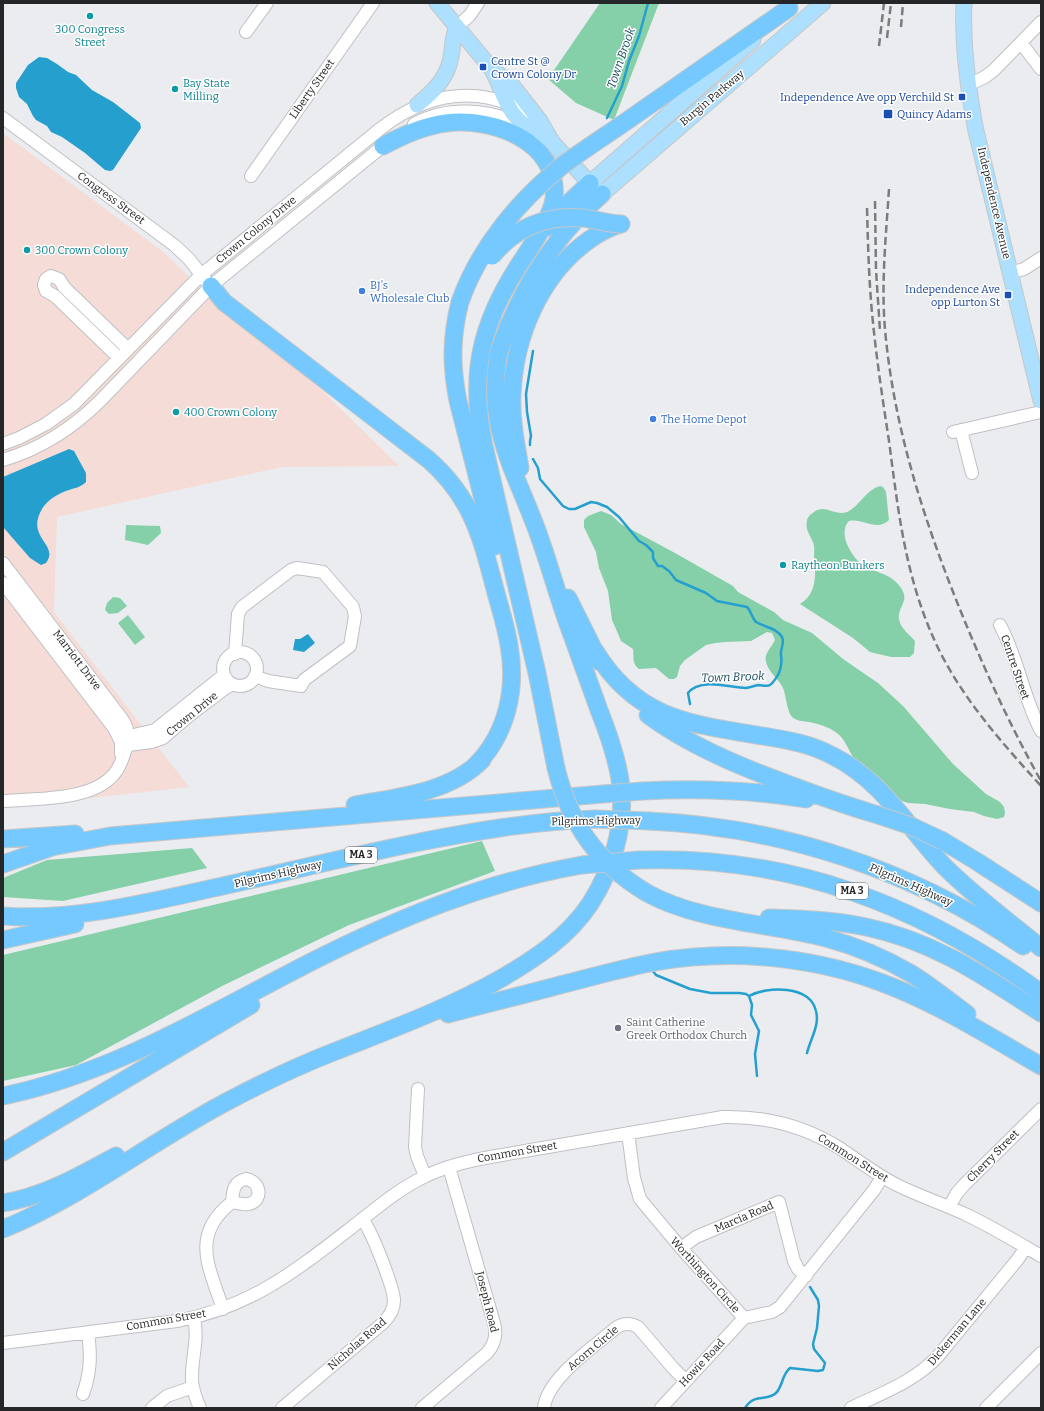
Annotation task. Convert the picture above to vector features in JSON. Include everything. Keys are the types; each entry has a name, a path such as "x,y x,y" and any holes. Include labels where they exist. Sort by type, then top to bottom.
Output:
{"highway":[{"path":"792,6 563,166 541,184 502,227 478,262 468,282 460,302 454,330 452,354 453,378 464,425 508,598 562,790 579,828 591,846 616,872 647,893 672,905 697,912 822,937 871,953 912,975 1041,1066"},
{"path":"384,146 400,137 420,129 453,123 481,124 496,127 516,135 528,142 537,150 547,164 553,180 553,203 549,215 507,285 489,324 480,360 477,395 482,437 537,673 556,768"},
{"path":"526,254 562,212 596,189"},
{"path":"3,1204 29,1198 62,1185 140,1143 311,1061 379,1035 461,1000 513,971 544,951 567,932 586,910 601,885 610,864 620,821 622,791 619,771 609,736 564,613 547,557 532,517 512,455 500,429 496,407 496,380 499,352 520,300 537,269 581,214 596,189"},
{"path":"460,302 494,253 513,235 529,226 546,220 573,218 621,224 606,229 580,247 564,262 536,303 518,351 514,372 512,394 512,455"},
{"path":"206,280 224,302 429,460 446,476 466,504 476,524 483,544 508,638 511,671 509,699 502,726 490,750 473,768"},
{"path":"547,557 608,676 625,697 649,716 675,733 756,772 829,800 911,826 943,841 976,860 1041,903"},
{"path":"238,824 294,816 415,794 450,782 473,768 489,754 501,739 510,720 516,700 518,661 516,639 508,598"},
{"path":"595,652 607,670 622,686 639,699 662,713 688,722 800,743 826,752 851,766 880,790 933,854 956,877 1041,948"},
{"path":"3,864 38,851 80,841 110,836 238,824 644,791 706,790 764,793 830,804 878,815"},
{"name":"Pilgrims Highway","path":"130,905 472,832 536,823 595,819 649,820 704,825 762,834 804,844 859,862 906,881 957,906 988,923 1041,958"},
{"path":"3,839 64,834 167,831"},
{"name":"MA 3","path":"3,1096 63,1080 131,1054 325,955 444,902 484,888 533,874 582,865 640,860 683,859 733,863 784,872 839,886 886,904 931,925 993,961 1041,993"},
{"path":"3,940 79,923 130,905"},
{"name":"MA 3","path":"3,916 30,918 59,916 130,905"},
{"path":"697,912 825,921 859,926 889,933 926,946 961,962 1041,1013"},
{"path":"3,1152 290,982 325,955"},
{"path":"379,1035 444,1015 638,966 686,958 749,956 805,962 838,969 880,982 937,1007 1041,1066"},
{"path":"3,1229 29,1218 68,1198 185,1125 220,1105"}],"main road":[{"path":"437,3 492,68 506,80 516,92 536,126 596,189"},
{"name":"Burgin Parkway","path":"596,189 823,3"},
{"name":"Independence Avenue","path":"964,3 964,41 968,85 976,131 1010,273 1037,368 1041,401"},
{"name":"Burgin Parkway","path":"596,189 669,116 792,6"},
{"path":"417,105 433,92 444,76 451,57 453,35 457,27"},
{"path":"492,68 508,109 520,122 536,126"},
{"path":"508,109 518,100 516,92"}],"street":[{"path":"246,32 267,3"},
{"name":"Liberty Street","path":"251,176 373,3"},
{"path":"457,27 470,15 478,3"},
{"path":"968,85 985,77 994,70 1041,22"},
{"path":"1021,42 1041,69"},
{"name":"Crown Colony Drive","path":"3,444 33,431 63,412 85,394 128,349 380,129 398,115 417,105 438,99 458,96 483,97 508,109"},
{"name":"Crown Colony Drive","path":"3,460 47,442 84,416 101,400 206,280 409,127 437,114 508,109"},
{"name":"Congress Street","path":"3,118 174,245 189,259 206,280"},
{"path":"1010,273 1028,267 1041,258"},
{"path":"119,358 55,296 49,293 59,291 61,287 60,282 128,349"},
{"path":"972,473 957,431 1041,412"},
{"name":"Marriott Drive","path":"3,563 127,727 120,764 107,781 82,793 3,801"},
{"path":"232,684 224,675 223,669 226,660 235,654 245,654 250,656 256,665 255,676 268,681 301,686 304,680 350,646 355,616 353,607 323,572 297,568 291,570 242,607 238,614 235,654"},
{"name":"Marriott Drive","path":"3,583 124,742"},
{"name":"Centre Street","path":"1000,625 1028,702 1041,731"},
{"name":"Crown Drive","path":"124,742 155,730 224,675"},
{"name":"Crown Drive","path":"124,742 151,742 163,738 190,714 223,690 232,684 243,686 248,684 255,676"},
{"path":"418,1089 415,1147 416,1156 425,1176"},
{"name":"Cherry Street","path":"950,1207 957,1193 964,1185 1041,1109"},
{"name":"Common Street","path":"3,1343 194,1318 223,1309 251,1297 285,1277 396,1194 425,1176 449,1167 478,1159 723,1118 747,1117 774,1121 799,1128 826,1140 882,1177 979,1221 1041,1256"},
{"name":"Worthington Circle","path":"628,1133 634,1178 640,1199 681,1248 744,1318 767,1314 776,1310 806,1276 874,1190 882,1177"},
{"name":"Joseph Road","path":"422,1408 487,1353 496,1337 494,1323 449,1167"},
{"path":"223,1309 207,1260 206,1244 208,1232 215,1218 232,1202"},
{"name":"Marcia Road","path":"681,1248 696,1237 779,1202 794,1262 798,1269 806,1276"},
{"name":"Nicholas Road","path":"282,1408 383,1323 392,1310 394,1301 391,1286 371,1234 362,1219"},
{"name":"Dickerman Lane","path":"851,1408 907,1381 928,1367 1018,1259 1026,1247"},
{"path":"194,1318 196,1337 192,1376 193,1387 200,1408"},
{"name":"Howie Road","path":"661,1408 744,1318"},
{"name":"Acorn Circle","path":"544,1408 548,1395 560,1377 616,1327 624,1324 631,1324 638,1327 686,1381"},
{"path":"83,1394 90,1371 88,1332"},
{"path":"986,1408 1041,1353"},
{"path":"152,1408 167,1396 193,1387"}],"shaded area":[{"path":"3,133 166,254 217,305 295,364 399,466 282,467 57,517 54,612 189,787 3,808"}],"green space":[{"path":"600,3 659,3 614,120 576,103 548,79"},
{"path":"880,486 883,487 886,492 889,520 880,525 859,521 849,521 846,526 845,538 851,551 859,562 864,566 892,579 904,593 904,602 900,610 899,619 903,628 915,641 914,653 910,657 891,657 870,652 853,638 800,604 810,595 815,577 814,546 808,532 808,517 814,512 822,509 840,513 849,511 867,494"},
{"path":"601,511 611,515 621,524 733,586 738,592 774,612 783,620 812,633 843,659 878,683 903,706 953,764 986,794 1000,802 1004,807 1004,817 997,819 974,812 902,801 854,758 845,742 837,733 820,725 800,721 792,717 790,715 783,688 767,666 766,662 767,653 775,640 772,633 767,632 751,641 725,642 706,645 685,660 680,666 677,677 674,679 669,679 656,668 639,669 634,663 633,649 621,641 612,620 608,591 599,568 596,552 584,527 584,520 588,516"},
{"path":"126,525 160,526 161,533 148,545 125,540"},
{"path":"113,597 120,598 127,606 118,613 109,614 105,610 107,603"},
{"path":"128,615 145,637 135,645 118,623"},
{"path":"482,841 495,871 349,925 224,985 76,1065 3,1081 3,955"},
{"path":"192,848 207,868 63,901 3,897 3,878 47,860"}],"water":[{"path":"39,57 47,58 68,72 76,75 92,90 113,102 140,123 141,128 113,170 105,170 85,153 62,137 51,132 47,126 36,120 27,104 19,97 16,83 28,65"},
{"path":"69,449 74,451 86,473 86,482 57,495 42,509 37,527 39,534 49,551 49,556 46,563 41,565 30,558 3,527 3,477"},
{"path":"308,634 315,643 304,652 293,650 295,639 300,639"}],"waterway":[{"name":"Town Brook","path":"607,118 622,86 629,61 639,36 648,3"},
{"name":"Town Brook","path":"530,445 531,436 526,394 533,351"},
{"name":"Town Brook","path":"533,459 538,468 540,479 563,506 569,509 575,509 591,502 607,507 619,517 639,541 653,552 653,558 658,566 662,566 669,571 676,580 706,593 717,601 747,607 756,622 774,630 782,637 781,668 778,675 769,686 758,685 739,688 716,684 700,685 693,688 688,693 690,704"},
{"name":"Town Brook","path":"652,970 656,975 690,989 711,993 739,993 749,996 752,1005 751,1015 759,1031 755,1054 757,1076"},
{"name":"Town Brook","path":"749,996 766,990 777,989 797,992 806,996 812,1002 817,1016 817,1022 807,1053"},
{"name":"Town Brook","path":"745,1408 753,1400 769,1397 776,1393 785,1373 790,1368 818,1371 823,1370 825,1363 814,1349 813,1344 817,1328 819,1306 818,1300 810,1287"}],"railway":[{"path":"879,46 884,3"},
{"path":"887,38 891,3"},
{"path":"901,27 903,3"},
{"path":"889,189 885,242 885,329 895,398 910,466 943,565 984,667 1041,781"},
{"path":"875,201 876,270 880,331"},
{"path":"867,208 868,251 873,323 878,367 896,496 912,576 929,628 941,654 962,690 1000,739 1041,786"}],"place":[{"name":"300 Congress Street","path":"90,16"},
{"name":"Centre St @ Crown Colony Dr","path":"483,67"},
{"name":"Bay State Milling","path":"175,89"},
{"name":"Independence Ave opp Verchild St","path":"962,97"},
{"name":"Quincy Adams","path":"888,114"},
{"name":"300 Crown Colony","path":"27,250"},
{"name":"BJ's Wholesale Club","path":"362,291"},
{"name":"Independence Ave opp Lurton St","path":"1008,295"},
{"name":"400 Crown Colony","path":"176,412"},
{"name":"The Home Depot","path":"653,419"},
{"name":"Raytheon Bunkers","path":"783,565"},
{"name":"Saint Catherine Greek Orthodox Church","path":"618,1028"}]}
